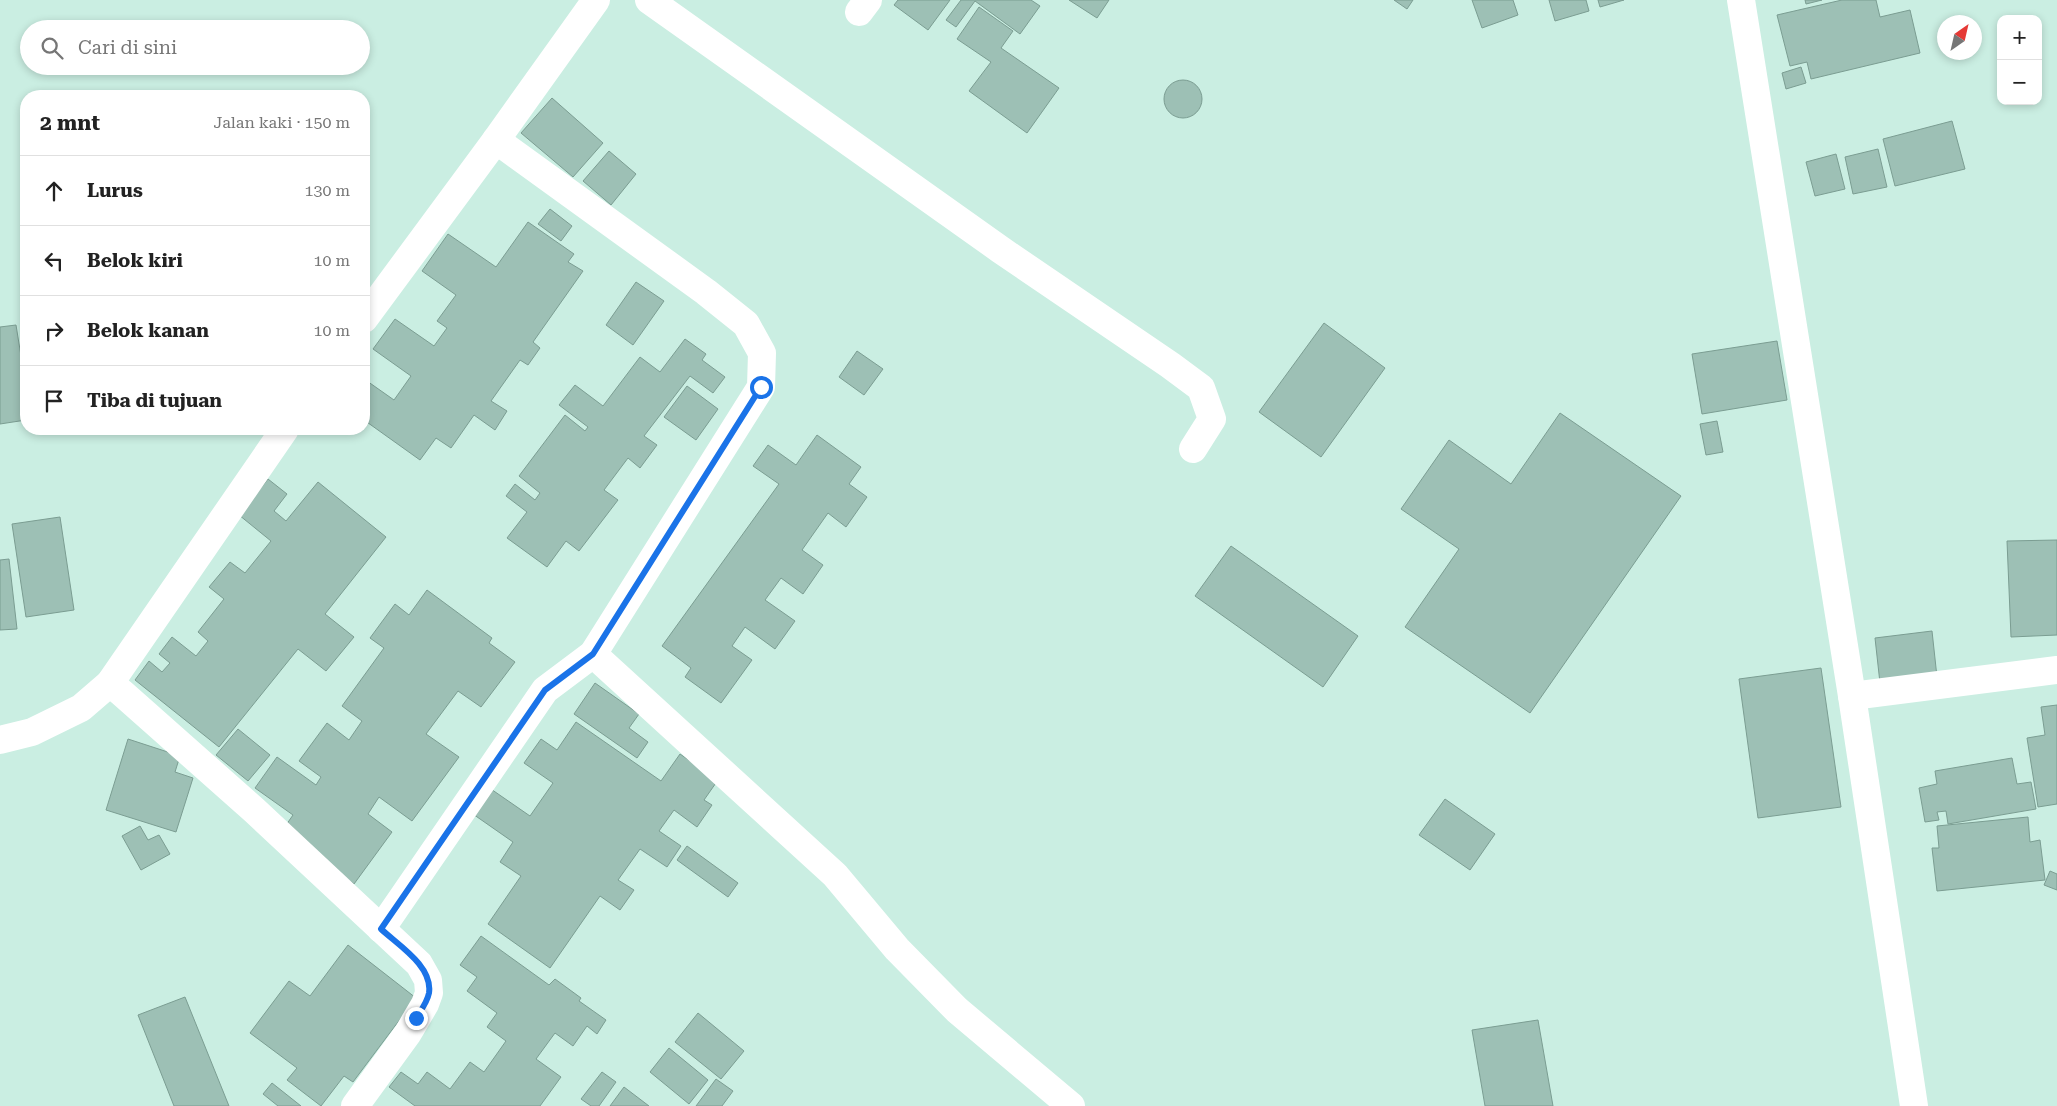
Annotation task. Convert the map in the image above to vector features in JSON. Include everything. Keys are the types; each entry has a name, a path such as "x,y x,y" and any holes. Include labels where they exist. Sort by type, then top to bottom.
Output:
{"street":[{"path":"370,311 596,0"},
{"path":"649,0 1001,250 1201,388 1212,419 1193,449"},
{"path":"1741,0 1852,696 1914,1106"},
{"path":"381,929 545,690 593,654 761,387 762,354 746,324 706,292 496,140"},
{"path":"0,740 32,732 82,708 110,683 281,435"},
{"path":"593,654 835,875 897,949 957,1010 1071,1106"},
{"path":"1852,696 2057,670"},
{"path":"110,683 246,804 419,964 428,980 429,992 425,1004 408,1033 355,1106"}],"building":[{"path":"898,0 950,0 928,30 894,5"},
{"path":"961,0 1031,0 1040,6 1020,34 975,1 956,27 946,20"},
{"path":"1069,0 1109,0 1097,18"},
{"path":"1394,0 1413,0 1407,9"},
{"path":"1472,0 1513,0 1518,15 1482,28"},
{"path":"1549,0 1586,0 1589,11 1555,21"},
{"path":"1598,0 1624,0 1600,7"},
{"path":"1805,0 1822,0 1806,4"},
{"path":"1842,0 1876,0 1880,17 1910,10 1920,53 1811,79 1807,62 1790,66 1777,15"},
{"path":"979,7 1013,31 1001,48 1059,88 1027,133 969,91 991,62 957,39"},
{"path":"1801,67 1806,83 1786,89 1782,73"},
{"path":"1183,80 1196,86 1202,99 1196,112 1183,118 1170,112 1164,99 1170,86"},
{"path":"552,98 603,143 573,177 521,133"},
{"path":"1952,121 1965,169 1895,186 1883,139"},
{"path":"1878,149 1887,187 1853,194 1845,157"},
{"path":"609,151 636,174 611,205 583,181"},
{"path":"1836,154 1845,189 1815,196 1806,162"},
{"path":"550,209 572,226 561,241 538,224"},
{"path":"528,222 574,254 568,262 583,271 533,342 540,348 528,365 520,360 491,401 507,411 495,430 474,415 451,448 436,438 420,460 370,424 370,383 394,400 411,376 373,349 395,319 434,346 447,328 437,321 456,295 422,271 448,234 496,267"},
{"path":"636,282 664,301 633,345 606,325"},
{"path":"1324,323 1385,368 1321,457 1259,412"},
{"path":"16,325 20,350 20,421 0,424 0,327"},
{"path":"685,339 706,354 702,360 725,377 713,393 690,376 644,436 657,445 640,468 628,458 604,490 618,500 579,551 566,541 547,567 507,538 527,512 506,496 515,484 535,500 540,493 519,476 565,415 585,431 588,427 559,405 575,385 603,406 640,357 660,372"},
{"path":"1777,341 1787,400 1702,414 1692,354"},
{"path":"857,351 883,369 864,395 839,377"},
{"path":"687,386 718,409 696,440 664,417"},
{"path":"1560,413 1681,496 1530,713 1405,627 1459,549 1401,509 1449,440 1511,484"},
{"path":"1717,421 1723,452 1706,455 1700,424"},
{"path":"817,435 861,467 849,484 867,497 846,527 828,513 802,550 823,565 803,594 781,578 765,600 795,621 775,649 745,627 732,646 752,660 721,703 685,677 691,668 662,646 779,484 753,466 768,445 796,465"},
{"path":"268,479 287,494 274,511 286,521 318,482 386,537 325,614 354,637 326,671 298,649 219,747 135,680 149,661 162,672 170,663 159,654 172,637 196,656 208,641 198,632 224,599 209,587 230,562 245,573 271,541 239,515"},
{"path":"60,517 74,610 26,617 12,524"},
{"path":"2057,540 2057,635 2011,637 2007,541"},
{"path":"1231,546 1358,636 1323,687 1195,596"},
{"path":"9,559 17,629 0,630 0,560"},
{"path":"427,590 492,638 489,643 515,662 481,707 458,691 426,734 459,757 412,821 379,797 368,814 392,832 354,884 324,862 326,859 284,828 293,815 255,788 277,757 316,785 321,777 299,761 327,723 349,740 362,721 342,706 384,648 370,638 395,604 409,615"},
{"path":"1932,631 1937,677 1880,683 1875,638"},
{"path":"1821,668 1841,807 1758,818 1739,679"},
{"path":"595,683 639,714 629,728 648,742 637,758 574,714"},
{"path":"2057,705 2057,804 2038,807 2027,738 2045,735 2041,707"},
{"path":"576,722 661,781 680,754 718,780 704,800 712,805 697,827 674,810 659,831 681,846 667,867 640,849 618,880 634,890 620,910 600,896 550,968 488,924 521,876 500,862 513,842 470,812 488,787 530,816 553,783 524,763 541,739 557,750"},
{"path":"238,729 270,755 248,781 216,755"},
{"path":"128,739 180,756 175,772 193,778 176,832 106,810"},
{"path":"2012,758 2017,784 2031,782 2036,809 1948,824 1946,811 1937,812 1939,820 1925,822 1919,788 1937,784 1935,771"},
{"path":"1445,799 1495,834 1470,870 1419,835"},
{"path":"2028,817 2030,842 2040,840 2045,880 1937,891 1932,848 1939,848 1937,826"},
{"path":"140,826 148,840 159,835 170,854 141,870 122,836"},
{"path":"687,846 738,883 728,897 677,860"},
{"path":"2050,871 2057,874 2057,890 2044,885"},
{"path":"481,936 549,985 555,979 581,998 579,1001 606,1020 597,1034 587,1026 573,1046 555,1033 536,1059 561,1077 540,1106 415,1106 389,1087 401,1072 418,1084 427,1072 450,1089 470,1062 484,1072 506,1041 487,1027 497,1013 467,991 477,977 460,965"},
{"path":"348,945 416,998 353,1082 344,1076 321,1106 287,1080 297,1068 250,1033 289,981 310,996"},
{"path":"185,997 229,1106 174,1106 138,1015"},
{"path":"698,1013 744,1051 721,1079 675,1042"},
{"path":"1538,1020 1553,1106 1485,1106 1472,1030"},
{"path":"669,1048 708,1080 689,1104 650,1072"},
{"path":"602,1072 616,1082 599,1106 591,1106 581,1099"},
{"path":"716,1079 733,1091 722,1106 696,1106"},
{"path":"272,1083 301,1106 278,1106 263,1094"},
{"path":"624,1087 649,1106 610,1106"}],"route":[{"path":"416,1018 425,1004 429,992 428,980 419,964 381,929 545,690 593,654 761,387"}]}
